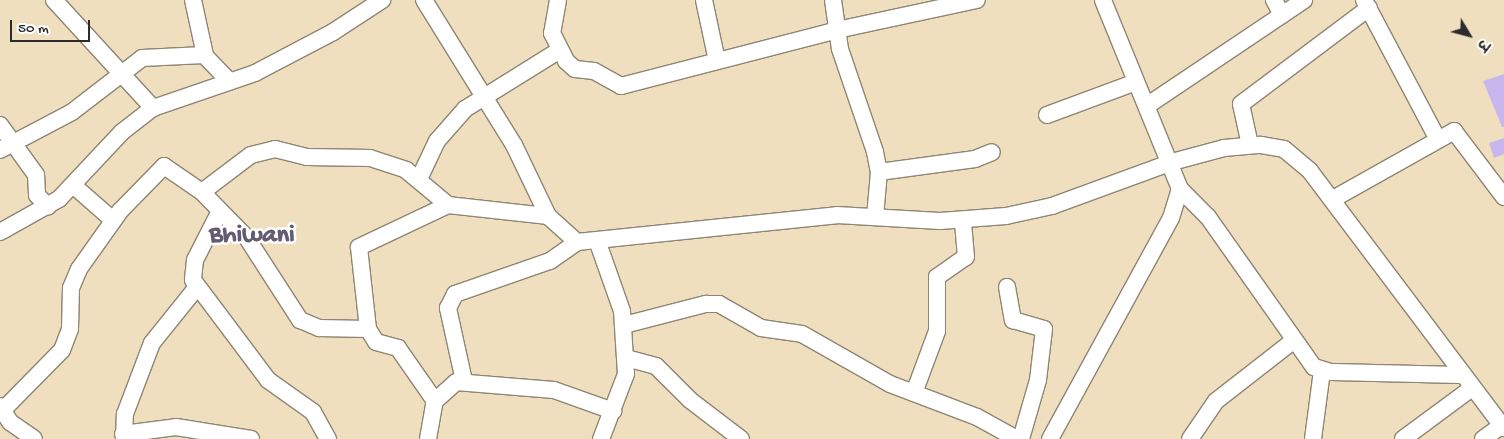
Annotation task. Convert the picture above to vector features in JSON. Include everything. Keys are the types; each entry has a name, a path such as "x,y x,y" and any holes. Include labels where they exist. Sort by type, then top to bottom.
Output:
{"street":[{"path":"54,0 153,108"},
{"path":"193,0 205,55 230,82"},
{"path":"0,232 48,207 74,186 122,132 153,108 230,82 296,53 382,0"},
{"path":"424,0 484,94 548,216 578,242"},
{"path":"558,0 551,30 558,51 571,67 594,71 618,85 837,30 977,0"},
{"path":"704,0 717,61"},
{"path":"833,0 837,30 879,172 875,216"},
{"path":"1103,0 1136,82 1148,105 1172,162 1180,189 1208,218 1309,362 1322,370 1467,382"},
{"path":"1274,0 1282,15"},
{"path":"1148,105 1304,0"},
{"path":"1250,145 1241,104 1367,4 1437,138"},
{"path":"419,180 442,134 484,94 558,51"},
{"path":"7,147 72,112 120,72 142,58 205,55"},
{"path":"1046,115 1136,82"},
{"path":"0,125 7,147 36,175 37,195 48,207"},
{"path":"1333,199 1437,138 1457,132 1504,197"},
{"path":"464,381 448,308 455,294 550,261 578,242 598,243 713,225 837,215 964,220 1052,206 1172,162 1250,145 1284,149 1333,199 1467,382 1503,425 1483,439"},
{"path":"202,192 251,155 275,149 307,157 370,158 406,170 448,205"},
{"path":"879,172 975,159 992,152"},
{"path":"34,439 12,424 1,408 62,350 70,329 69,300 75,276 113,220 164,166 202,192 254,247 300,320 318,328 368,329"},
{"path":"74,186 113,220"},
{"path":"1050,439 1171,218 1180,189"},
{"path":"435,401 398,348 376,342 368,329 359,248 448,205 548,216"},
{"path":"220,210 192,269 197,287 268,380 313,412 328,439"},
{"path":"914,393 937,331 937,277 966,257 964,220"},
{"path":"598,243 624,325 626,358 625,381 603,438"},
{"path":"197,287 154,339 125,414 123,437 176,427 251,439"},
{"path":"1007,287 1013,320 1044,329 1038,380 1021,439"},
{"path":"624,325 706,304 719,304 761,328 802,334 914,393 977,417 1017,439"},
{"path":"1190,439 1216,401 1293,341"},
{"path":"626,358 656,366 690,400 741,439"},
{"path":"1313,439 1322,370"},
{"path":"428,439 435,401 451,384 464,381 554,390 613,411"},
{"path":"1403,439 1467,382"}],"building":[{"path":"1504,74 1504,127 1502,127 1483,81"},
{"path":"1504,138 1504,154 1494,158 1489,143"}],"district":[{"name":"Bhiwani","path":"252,237"}]}
